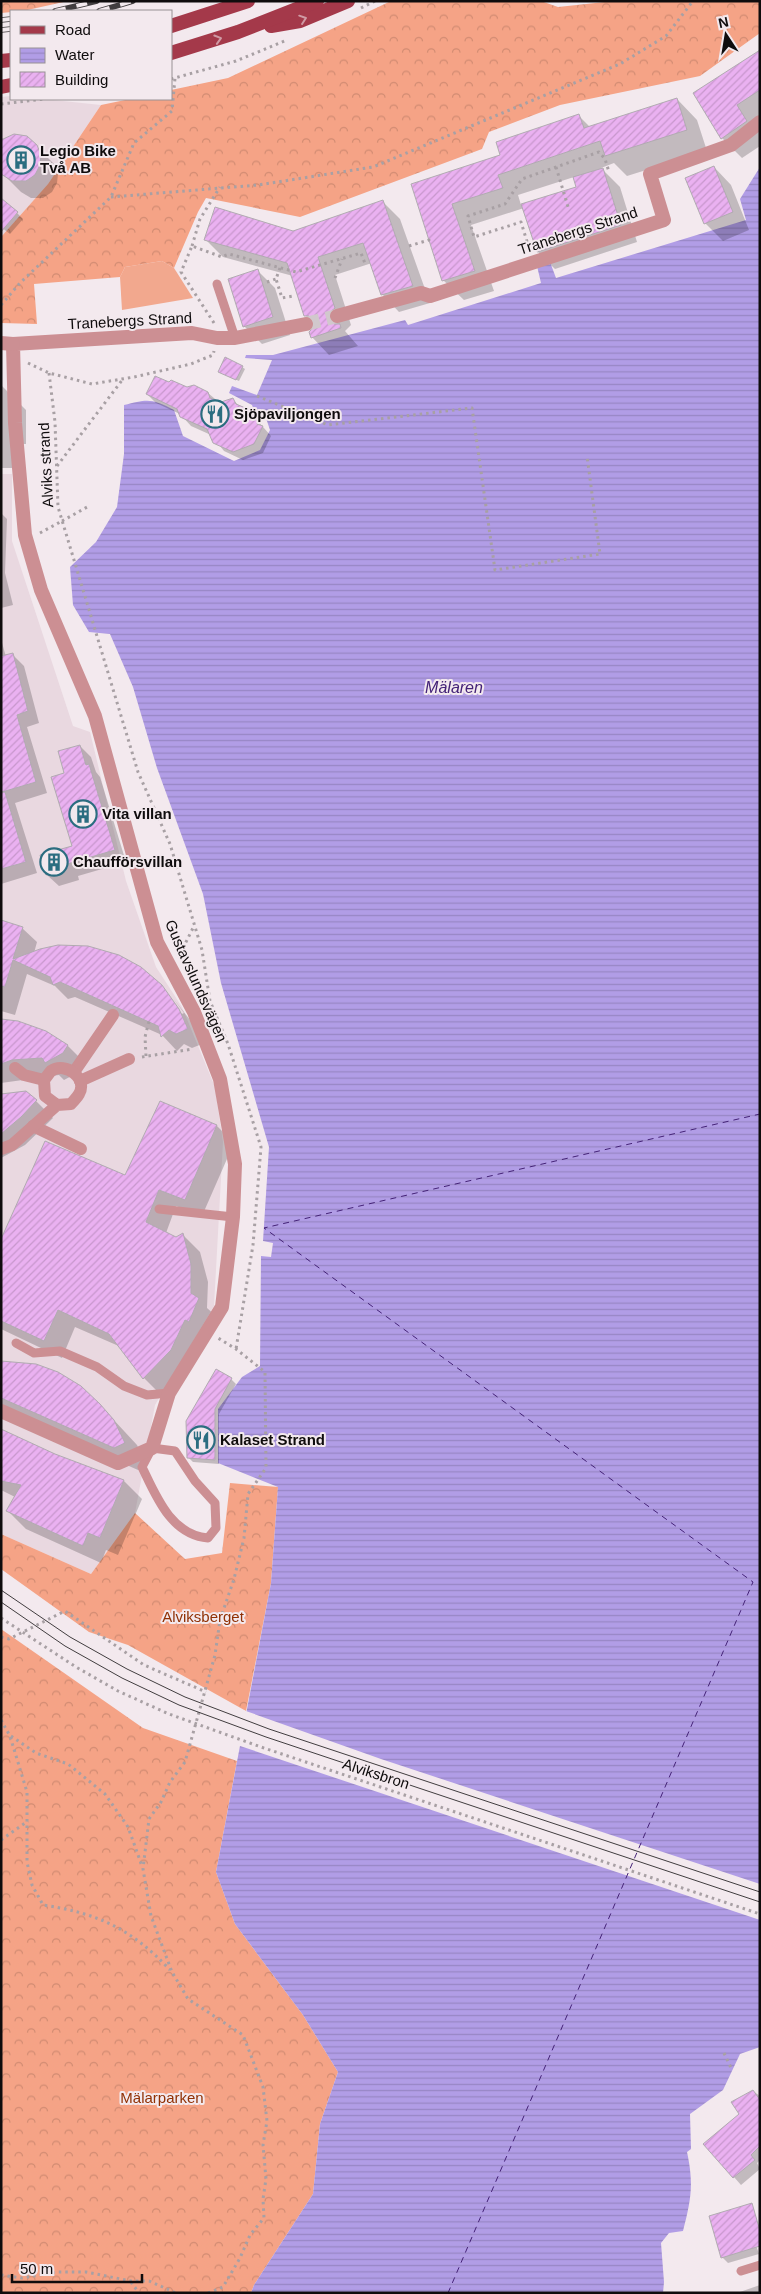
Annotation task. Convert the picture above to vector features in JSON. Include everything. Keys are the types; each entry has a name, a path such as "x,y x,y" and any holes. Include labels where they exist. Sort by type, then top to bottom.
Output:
{"main road":[{"path":"172,26 248,1"},
{"path":"172,53 238,32 317,1"},
{"path":"238,32 300,21 354,5"}],"street":[{"name":"Tranebergs Strand","path":"337,316 420,293 430,296 664,220 650,174 731,145 760,122"},
{"name":"Tranebergs Strand","path":"9,348 192,333 217,338 236,338 306,324"},
{"name":"Gustavslundsvägen","path":"9,348 26,540 40,590 95,716 157,942 194,1012 220,1079 235,1164 234,1217 222,1307 169,1393 152,1448"},
{"path":"1,1149 12,1145 57,1105 71,1104 80,1093 77,1076 113,1015"},
{"path":"57,1105 45,1096 44,1080 52,1071 63,1068 77,1076 129,1059"},
{"path":"15,1068 24,1076 44,1080"},
{"path":"33,1126 81,1149"},
{"path":"1,1411 118,1463 152,1448"}],"lane":[{"path":"217,284 236,338"},
{"path":"158,1209 234,1217"},
{"path":"16,1344 34,1353 60,1350 97,1367 124,1386 147,1395 169,1393"},
{"path":"152,1448 175,1451 195,1482 216,1503 216,1528 208,1538 195,1537 162,1509 142,1467 152,1448"},
{"path":"741,2271 760,2265"}],"path":[{"path":"354,5 375,1"},
{"path":"111,197 258,185 373,167 620,64 666,36 693,1"},
{"path":"1,305 20,284 111,197 134,143 172,110 173,79 236,61 295,37"},
{"path":"1,104 36,100"},
{"path":"534,263 521,222 474,237 468,216 505,204 522,179 599,152 605,159 609,172"},
{"path":"556,167 569,210"},
{"path":"9,348 50,373 92,384 191,364 213,355 217,338 213,319 181,272 192,246 200,219 220,187"},
{"path":"410,246 429,240 428,237"},
{"path":"192,246 222,256 229,254 296,272 361,253 366,266"},
{"path":"335,278 343,258"},
{"path":"280,268 276,279 282,298 293,296"},
{"path":"267,282 276,279"},
{"name":"Alviks strand","path":"50,373 55,422 58,507 100,640"},
{"path":"56,466 122,379"},
{"path":"257,396 328,425 472,408 494,570 600,554 587,456"},
{"path":"26,540 90,506"},
{"path":"146,1056 145,1037 149,1021"},
{"path":"129,1059 207,1046"},
{"path":"143,1869 149,1819 161,1802 170,1782 185,1762 206,1692 215,1654 220,1620 234,1579 244,1538 248,1494 257,1478 266,1468 265,1372 236,1349"},
{"path":"1,1637 9,1639 65,1611 144,1665 206,1692"},
{"name":"Alviksbron","path":"1,1618 84,1672 170,1714 261,1747 760,1914"},
{"path":"1,1720 10,1736 27,1792 27,1862 32,1885 43,1906 74,1910 110,1922 141,1941 172,1972"},
{"path":"10,1736 36,1753 68,1764 105,1794 128,1827 143,1869 151,1916 172,1972 188,1999 243,2035 263,2087 266,2121 263,2145 266,2179 263,2199 264,2218 250,2235 240,2258 223,2287 208,2293"},
{"path":"1,1840 28,1821"},
{"path":"724,2053 732,2070"},
{"path":"1,2275 22,2278 57,2272 86,2272 131,2281 149,2281 176,2293"},
{"path":"131,2281 139,2293"}],"shaded area":[{"path":"10,96 10,100 54,100 101,105 48,184 1,237 1,97"},
{"path":"162,261 174,268 193,298 122,310 120,277 125,267"},
{"path":"1,474 12,474 12,541 73,726 90,732 126,881 156,967 182,1007 215,1087 223,1142 214,1306 155,1405 135,1513 91,1574 1,1534"}],"green space":[{"path":"1,1 68,1 28,10 10,10 10,12 1,13"},
{"path":"391,1 541,1 558,7 614,1 760,1 760,33 700,76 560,105 489,132 482,149 300,217 206,198 174,268 162,261 125,267 120,277 34,284 37,324 1,323 1,237 48,184 101,105 125,100 172,100 172,90 228,78"},
{"name":"Alviksberget","path":"230,1483 278,1487 271,1583 246,1711 128,1645 89,1632 1,1569 1,1534 91,1574 135,1513 185,1559 222,1553"},
{"name":"Mälarparken","path":"1,1629 143,1728 237,1761 216,1872 235,1924 303,2015 338,2072 320,2124 313,2194 254,2285 251,2293 1,2293"}],"water":[{"name":"Mälaren","path":"760,167 760,2047 740,2054 723,2090 690,2114 691,2149 687,2152 691,2183 690,2201 683,2231 669,2233 661,2243 663,2293 251,2293 254,2285 313,2194 320,2124 338,2072 303,2015 235,1924 216,1872 271,1583 278,1487 218,1463 218,1409 242,1377 260,1366 261,1256 271,1257 273,1243 263,1241 269,1147 221,983 203,894 157,768 133,687 110,634 89,632 73,605 70,567 96,542 117,507 124,454 124,405 149,401 174,410 183,436 234,461 260,450 270,430 266,418 255,413 252,405 229,393 232,386 257,395 272,360 245,358 246,355 273,355 405,320 408,325 541,283 537,266 550,262 556,278 746,220 740,199"}],"pier":[{"path":"243,1710 381,1759 760,1884 760,1920 237,1745"}],"building":[{"path":"760,50 760,90 737,105 747,121 721,139 693,93"},
{"path":"677,98 687,130 605,156 600,141 498,175 503,188 452,204 475,271 442,281 411,184 500,155 496,142 579,114 584,128"},
{"name":"Legio Bike Två AB","path":"14,134 27,136 37,145 41,155 40,165 35,175 26,181 12,181 1,174 1,140"},
{"path":"714,166 733,212 704,224 685,178"},
{"path":"603,168 621,225 537,252 521,204 576,187 573,177"},
{"path":"1,198 18,212 1,232"},
{"path":"383,200 413,286 381,295 363,243 318,257 335,308 329,313 329,319 334,324 340,324 341,328 311,338 309,332 314,327 314,322 309,316 304,316 287,263 204,240 215,207 293,231"},
{"path":"258,269 273,317 243,327 228,279"},
{"path":"225,357 243,366 236,380 218,372"},
{"name":"Sjöpaviljongen","path":"155,376 187,387 194,385 208,392 210,398 221,402 233,398 236,404 250,410 253,418 258,421 257,424 263,426 254,444 233,452 213,443 207,429 180,417 177,409 146,394"},
{"path":"13,653 28,711 17,715 36,782 2,792 5,792 26,862 1,869 1,656"},
{"name":"Vita villan","path":"80,745 86,765 89,764 115,850 67,864 69,868 46,875 40,855 72,846 51,777 64,773 58,751"},
{"path":"1,920 23,927 13,959 40,949 58,945 88,946 119,955 141,967 162,985 179,1009 188,1029 176,1034 169,1030 161,1037 158,1026 60,982 53,985 50,977 13,960 5,987 1,986"},
{"path":"1,1019 18,1021 46,1031 68,1045 63,1053 45,1063 42,1058 12,1060 1,1064"},
{"path":"26,1091 37,1100 1,1134 1,1094"},
{"path":"160,1101 217,1125 185,1200 159,1190 146,1222 176,1237 183,1233 191,1264 191,1293 199,1298 189,1322 185,1320 171,1350 143,1379 109,1334 58,1310 44,1341 1,1321 1,1239 45,1141 125,1175"},
{"path":"1,1361 36,1364 58,1372 81,1386 114,1420 125,1443 114,1448 1,1398"},
{"path":"216,1369 232,1378 215,1409 215,1460 187,1458 186,1421"},
{"path":"1,1429 55,1454 124,1480 100,1538 88,1533 83,1546 6,1511 21,1485 1,1481"},
{"path":"753,2090 760,2100 760,2146 751,2155 755,2160 733,2178 703,2144 739,2114 731,2102"},
{"path":"752,2203 760,2231 760,2246 721,2258 709,2216"}],"ferry route":[{"path":"448,2293 753,1582 264,1228 760,1114"}],"tunnel":[{"path":"306,324 337,316"}],"tram line":[{"path":"1,1590 70,1637 127,1669 185,1697 269,1729 760,1892"},
{"path":"1,1602 65,1646 122,1678 179,1705 266,1737 760,1902"}],"railway":[{"path":"59,10 97,1"},
{"path":"102,10 133,1"},
{"path":"1,20 10,19"},
{"path":"1,30 10,29"}],"place":[{"name":"Legio Bike Två AB","path":"21,160"},
{"name":"Sjöpaviljongen","path":"215,414"},
{"name":"Vita villan","path":"83,814"},
{"name":"Chaufförsvillan","path":"54,862"},
{"name":"Kalaset Strand","path":"201,1440"}]}
